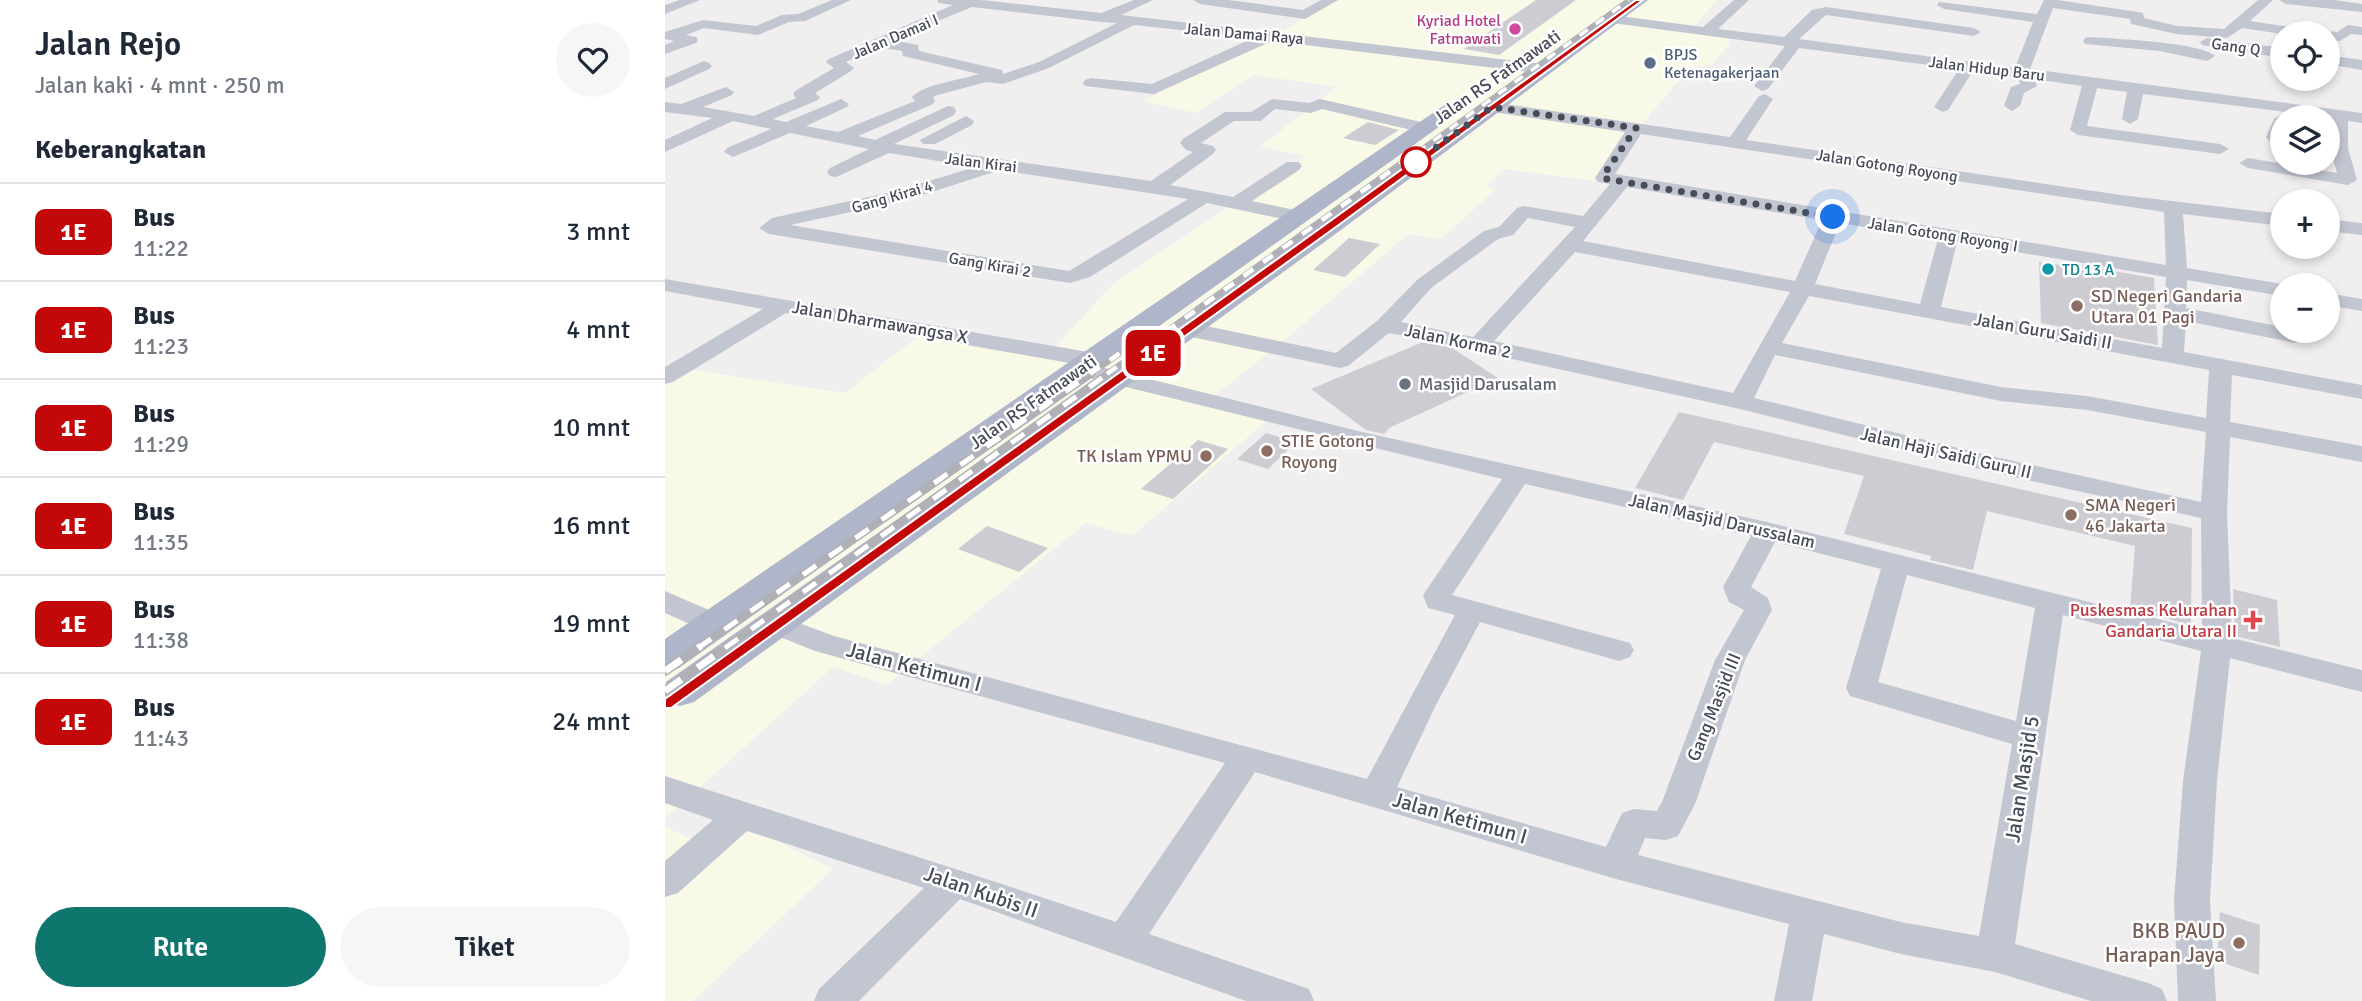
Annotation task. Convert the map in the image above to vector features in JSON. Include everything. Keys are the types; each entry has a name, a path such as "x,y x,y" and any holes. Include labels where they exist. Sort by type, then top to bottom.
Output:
{"main road":[{"name":"Jalan RS Fatmawati","path":"680,692 775,624 1097,369 1297,216 1515,65 1609,10 1639,0"},
{"name":"Jalan RS Fatmawati","path":"665,658 1097,369 1187,329 1544,69 1609,10"}],"street":[{"path":"665,10 693,0"},
{"path":"665,50 691,40 669,36 703,24 756,31 787,18 800,18 844,0"},
{"name":"Jalan Damai Raya","path":"944,0 1544,69"},
{"path":"1100,19 1146,0"},
{"path":"1200,0 1305,15 1331,0"},
{"path":"1707,31 1742,0"},
{"path":"1949,0 1944,5 2040,19"},
{"path":"2147,4 2135,19 2139,22 2199,33 2227,34 2266,0"},
{"path":"2286,0 2362,8"},
{"path":"2012,106 2017,90 2029,86 2024,73 2040,19 2049,1 2137,16"},
{"path":"2315,21 2319,2"},
{"name":"Jalan Damai I","path":"753,122 811,97 801,94 846,68 834,62 875,42 971,3"},
{"name":"Jalan Hidup Baru","path":"1609,10 1707,31 2136,88 2210,71 2270,107"},
{"path":"1735,142 1817,13 1826,10 1974,32"},
{"path":"839,138 925,102 919,97 930,92 1044,65 1128,23"},
{"path":"2241,24 2270,28"},
{"path":"2340,37 2348,29 2362,31"},
{"name":"Gang Q","path":"2199,33 2197,40 2210,71 2270,56"},
{"path":"1091,83 1154,89 1271,36"},
{"path":"2090,41 2160,47 2210,71"},
{"path":"875,42 913,48 908,53 997,74 997,78"},
{"path":"2340,62 2362,65"},
{"path":"1044,65 1075,72"},
{"path":"665,83 704,66"},
{"path":"1942,107 1969,66"},
{"path":"2091,81 2078,131 2220,149"},
{"path":"2130,119 2136,88"},
{"path":"674,108 726,92"},
{"path":"733,152 841,104"},
{"path":"1155,187 1207,150 1189,143 1231,116 1255,117 1272,104 1311,108 1320,104 1424,128"},
{"name":"Jalan Gotong Royong","path":"1492,107 2173,208 2270,219"},
{"name":"Jalan Kirai","path":"674,108 731,116 910,153 1155,187 1297,216"},
{"path":"835,172 948,111"},
{"name":"Jalan Hidup Baru","path":"2340,115 2362,118"},
{"path":"665,147 731,116"},
{"path":"869,174 966,121"},
{"path":"1622,181 1603,176 1636,128"},
{"path":"2340,150 2362,155"},
{"path":"2319,175 2348,180 2340,159"},
{"path":"2248,163 2270,167"},
{"name":"Gang Kirai 4","path":"779,222 900,196 1002,164"},
{"path":"1235,204 1293,166"},
{"path":"1478,345 1570,245 1622,181"},
{"name":"Jalan Gotong Royong I","path":"1622,181 2270,288"},
{"name":"Gang Kirai 2","path":"779,222 769,228 1070,277 1083,273 1203,198"},
{"path":"2173,208 2177,271 2173,355"},
{"path":"1385,326 1424,285 1491,235 1506,231 1524,212 1588,223"},
{"path":"1739,402 1803,289 1833,217"},
{"path":"2340,226 2362,229"},
{"path":"1929,311 1949,234"},
{"name":"Jalan Guru Saidi II","path":"1570,245 2362,392"},
{"name":"Jalan Dharmawangsa X","path":"665,285 784,305 1097,369"},
{"path":"2340,301 2362,305"},
{"path":"665,377 784,305"},
{"path":"2175,312 2270,331"},
{"name":"Jalan Korma 2","path":"1187,329 1340,360 1385,326 1739,402"},
{"path":"1768,347 2001,394 2087,403 2362,454"},
{"path":"2197,1001 2192,900 2200,780 2217,645 2214,513 2221,365"},
{"name":"Jalan Masjid Darussalam","path":"1097,369 1358,438 1767,531 2362,681"},
{"name":"Jalan Haji Saidi Guru II","path":"1739,402 1991,464 2214,513"},
{"path":"1519,473 1437,595 1438,601 1619,650"},
{"name":"Gang Masjid III","path":"1616,864 1634,823 1666,826 1678,804 1730,660 1758,610 1758,605 1739,595 1737,587 1767,531"},
{"path":"1896,564 1861,688 2028,737"},
{"path":"665,601 715,624"},
{"name":"Jalan Masjid 5","path":"1995,955 2050,603"},
{"path":"1376,795 1419,707 1472,610"},
{"name":"Jalan Ketimun I","path":"775,624 827,643 1247,757 1616,864 1901,938 1995,955 2148,1001"},
{"path":"1123,942 1247,757"},
{"name":"Jalan Kubis II","path":"665,789 741,816 954,882 1295,1001"},
{"path":"665,882 741,816"},
{"path":"833,1001 954,882"},
{"path":"1793,1001 1809,915"}],"shaded area":[{"path":"1337,0 1718,0 1689,31 1729,38 1729,45 1711,65 1695,67 1675,85 1594,181 1504,169 1486,187 1495,190 1441,239 1408,234 1281,343 1204,404 1267,421 1132,536 1086,523 886,685 833,667 665,819 665,385 693,370 845,393 918,336 1045,358 1114,283 1306,156 1260,147 1336,87 1255,75 1195,113 1143,101 1259,44"},
{"path":"747,826 833,869 693,1001 665,1001 665,897"},
{"path":"665,827 704,844 665,877"}],"building":[{"name":"Kyriad Hotel Fatmawati","path":"1536,0 1576,0 1499,55 1464,49"},
{"path":"1368,122 1399,130 1375,145 1343,138"},
{"path":"1349,238 1380,244 1345,277 1313,270"},
{"path":"2039,262 2061,265 2061,262 2154,278 2158,345 2041,323"},
{"name":"Masjid Darusalam","path":"1423,342 1452,348 1498,378 1389,428 1384,434 1366,430 1311,389"},
{"name":"SMA Negeri 46 Jakarta","path":"1679,412 2192,528 2191,625 2130,609 2135,546 1987,511 1973,570 1930,560 1931,556 1844,534 1864,476 1714,442 1683,500 1635,488"},
{"name":"STIE Gotong Royong","path":"1266,433 1296,442 1268,469 1237,459"},
{"path":"1198,440 1228,449 1173,499 1141,489"},
{"path":"987,526 1048,548 1019,572 958,549"},
{"name":"Puskesmas Kelurahan Gandaria Utara II","path":"2233,589 2277,600 2280,647 2235,636"},
{"name":"BKB PAUD Harapan Jaya","path":"2220,912 2260,925 2259,975 2217,961"}],"railway":[{"path":"1401,164 1629,0"},
{"path":"1107,374 1403,162"},
{"path":"1090,374 1136,342"},
{"path":"698,648 1092,373"},
{"path":"725,648 1109,373"},
{"path":"665,671 701,646"},
{"path":"665,691 728,646"}],"bus line":[{"name":"1E","path":"665,703 1336,222 1639,0"}],"place":[{"name":"Kyriad Hotel Fatmawati","path":"1515,29"},
{"name":"BPJS Ketenagakerjaan","path":"1650,63"},
{"name":"TD 13 A","path":"2048,269"},
{"name":"SD Negeri Gandaria Utara 01 Pagi","path":"2077,306"},
{"name":"Masjid Darusalam","path":"1405,384"},
{"name":"STIE Gotong Royong","path":"1267,451"},
{"name":"TK Islam YPMU","path":"1206,456"},
{"name":"SMA Negeri 46 Jakarta","path":"2071,515"},
{"name":"Puskesmas Kelurahan Gandaria Utara II","path":"2253,620"},
{"name":"BKB PAUD Harapan Jaya","path":"2239,943"}],"route":[{"path":"1416,162 1492,107 1636,128 1603,176 1607,179 1833,217"}]}
